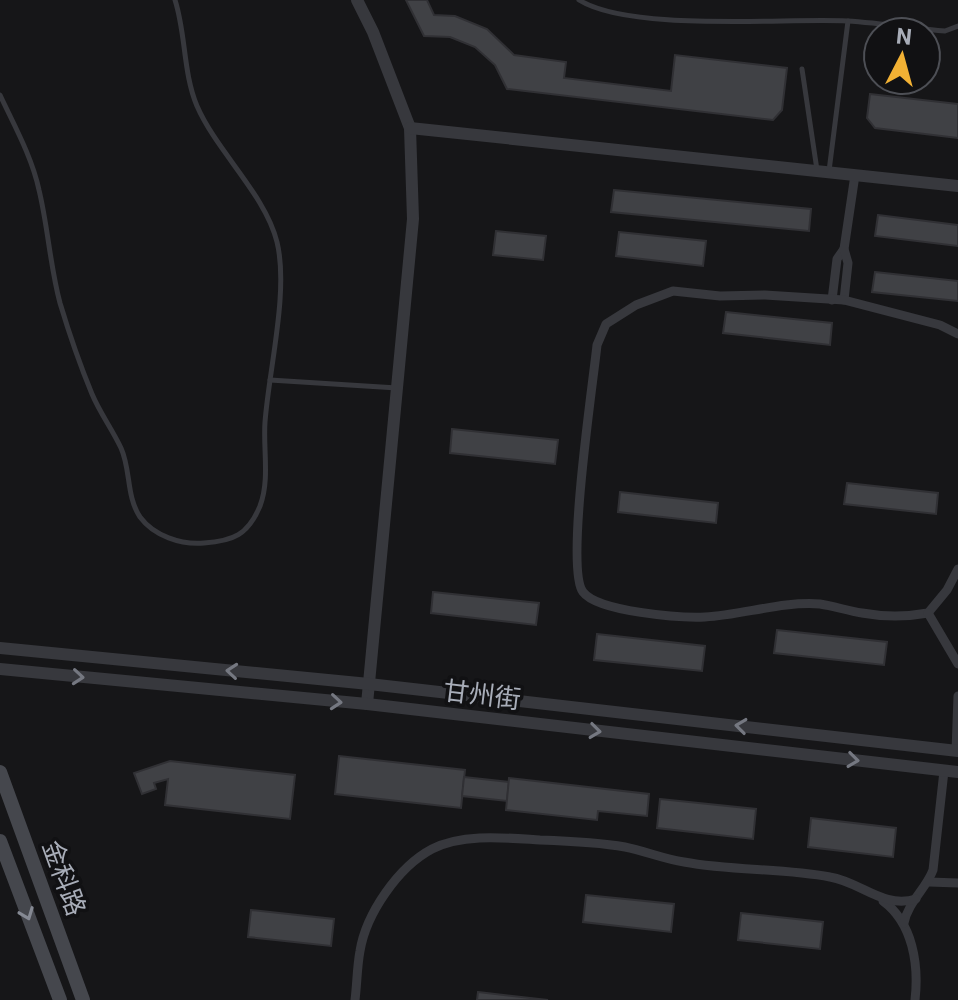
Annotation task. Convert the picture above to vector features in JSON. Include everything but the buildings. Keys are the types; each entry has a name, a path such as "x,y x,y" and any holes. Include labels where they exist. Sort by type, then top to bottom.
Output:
{"main road":[{"name":"金科路","path":"0,772 83,1000"},
{"name":"金科路","path":"1,844 60,1000"}],"street":[{"path":"357,0 373,32 410,128 413,219 367,704"},
{"path":"410,128 958,186"},
{"path":"844,300 848,263 844,249 855,175"},
{"path":"832,300 837,259 844,249"},
{"path":"958,334 940,325 844,300 765,295 720,296 673,291 636,305 606,324 597,345 578,527 577,571 582,591 596,602 624,610 704,617 820,604 905,617 928,613 947,590 958,569"},
{"path":"928,613 958,664"},
{"name":"甘州街","path":"0,648 369,684 957,751"},
{"name":"甘州街","path":"0,669 367,704 951,771"},
{"path":"957,751 958,696"},
{"path":"904,923 933,870 951,771"},
{"path":"355,1000 360,949 370,921 410,864 433,848 494,838 624,847 684,862 830,877 864,888 896,910 904,923 916,964 915,1000"},
{"path":"929,882 958,883"},
{"path":"881,899 906,902 916,899"}],"lane":[{"path":"0,95 39,186 64,314 93,396 122,450 131,498 138,514 150,528 164,537 195,544 228,541 243,533 260,505 265,474 265,425 282,274 277,241 248,185 211,133 196,105 175,0"},
{"path":"579,0 621,14 673,19 848,21 945,31 958,26"},
{"path":"823,172 848,21"},
{"path":"802,69 823,172"},
{"path":"270,380 397,388"}]}
